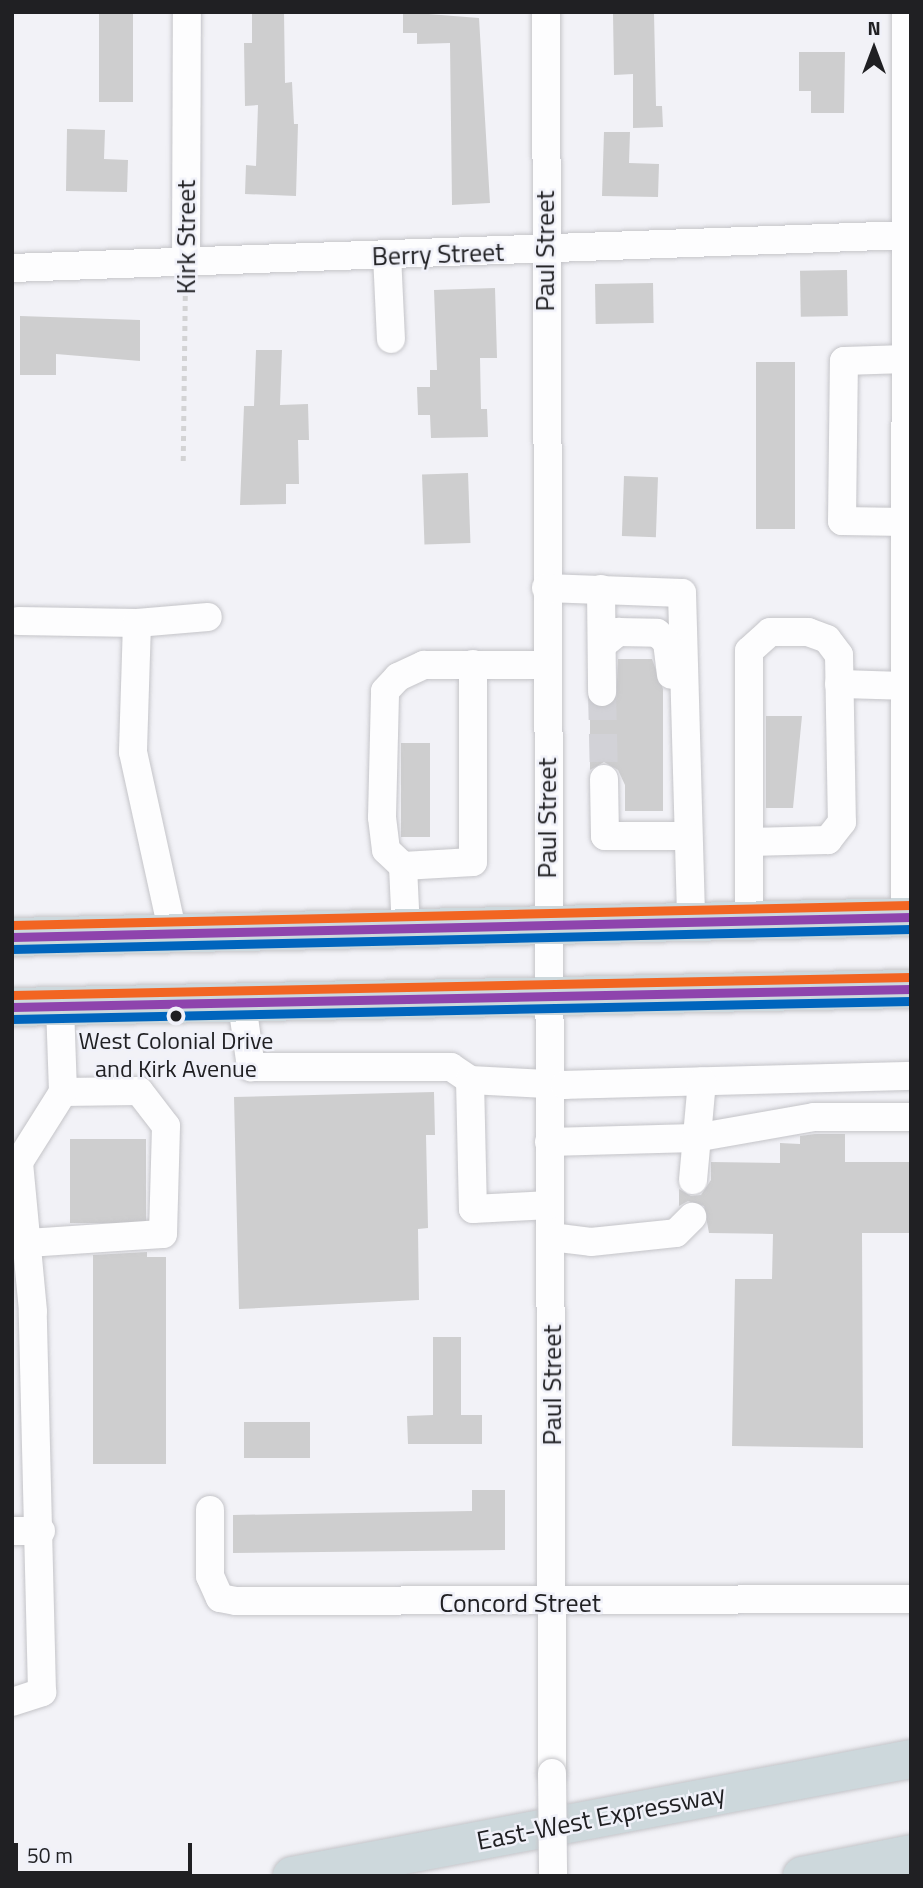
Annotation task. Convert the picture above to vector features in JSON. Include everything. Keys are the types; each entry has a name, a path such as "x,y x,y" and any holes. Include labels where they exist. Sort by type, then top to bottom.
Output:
{"highway":[{"path":"12,937 908,918"},
{"path":"12,1007 911,989"},
{"name":"East-West Expressway","path":"292,1876 911,1759"},
{"path":"802,1876 911,1854"}],"street":[{"name":"Kirk Street","path":"186,261 187,12"},
{"name":"Paul Street","path":"546,12 547,998 551,1237 553,1876"},
{"path":"906,12 908,918"},
{"name":"Berry Street","path":"12,268 545,251 906,235"},
{"path":"387,255 391,339"},
{"path":"906,359 844,361 842,521 907,508"},
{"path":"546,589 682,593 691,922"},
{"path":"601,589 602,692"},
{"path":"18,621 137,623 208,617"},
{"path":"137,623 133,752 173,934"},
{"path":"602,645 618,632 634,630 657,633 667,642 674,703 687,742"},
{"path":"749,842 828,840 842,822 839,655 827,639 808,632 770,632 748,651 749,921"},
{"path":"403,866 473,862 473,664"},
{"path":"406,930 403,866 386,850 382,817 385,691 398,677 424,665 546,665"},
{"path":"839,684 907,694"},
{"path":"604,779 605,836 687,836"},
{"path":"243,1004 251,1067 451,1067 470,1080 548,1085 911,1076"},
{"path":"12,1702 42,1692 41,1531 23,1311 27,1243 19,1162 63,1091 60,1006"},
{"path":"812,1079 814,1117"},
{"path":"470,1080 473,1209 550,1205"},
{"path":"693,1180 702,1081"},
{"path":"27,1243 163,1234 166,1126 139,1091 63,1091"},
{"path":"549,1142 695,1138 814,1117 911,1116"},
{"path":"551,1237 591,1242 676,1233 692,1217"},
{"name":"Concord Street","path":"210,1510 210,1576 220,1598 553,1603 911,1599"},
{"path":"12,1531 41,1531"}],"path":[{"name":"Kirk Street","path":"183,461 186,261"}],"building":[{"path":"99,12 133,12 133,102 99,102"},
{"path":"252,12 284,12 285,83 292,82 294,124 298,124 296,196 245,194 246,165 256,166 258,105 245,106 244,43 252,43"},
{"path":"403,12 479,18 490,203 452,205 450,43 417,44 417,33 403,33"},
{"path":"654,13 656,106 662,106 663,127 633,128 633,74 614,75 613,14"},
{"path":"799,52 845,52 844,113 811,113 811,91 799,91"},
{"path":"67,129 105,130 104,159 128,160 127,192 66,191"},
{"path":"604,132 630,132 629,163 659,164 658,197 602,196"},
{"path":"847,270 848,316 801,317 800,271"},
{"path":"653,283 654,323 596,324 595,284"},
{"path":"495,288 497,358 480,358 481,409 487,409 488,437 431,438 430,415 418,415 417,387 430,387 430,370 437,370 434,290"},
{"path":"20,316 140,320 140,361 56,354 56,375 20,375"},
{"path":"256,350 282,350 280,405 308,404 309,440 298,440 299,484 286,484 286,504 240,505 244,406 254,406"},
{"path":"756,362 795,362 795,529 756,529"},
{"path":"468,473 470,543 424,545 422,475"},
{"path":"624,476 658,477 656,537 622,536"},
{"path":"618,659 652,659 663,689 663,811 625,811 625,785 618,770 604,762 590,770 590,703 603,709 616,701"},
{"path":"766,716 802,716 793,808 766,808"},
{"path":"401,743 430,743 430,837 401,837"},
{"path":"434,1092 435,1135 426,1135 428,1228 418,1229 419,1300 239,1309 234,1097"},
{"path":"845,1134 845,1162 911,1162 911,1233 862,1233 863,1448 732,1446 735,1279 772,1279 773,1234 709,1233 704,1206 688,1201 679,1206 679,1189 691,1196 701,1195 711,1180 711,1162 780,1163 780,1143 800,1144 800,1136"},
{"path":"70,1139 146,1139 146,1223 70,1223"},
{"path":"147,1252 147,1257 166,1257 166,1464 93,1464 93,1255"},
{"path":"433,1337 461,1337 461,1415 482,1415 482,1444 408,1444 407,1416 433,1415"},
{"path":"244,1422 310,1422 310,1458 244,1458"},
{"path":"472,1490 505,1490 505,1550 233,1553 233,1515 472,1511"}],"tunnel":[{"path":"602,692 604,779"}],"transit line":[{"path":"12,925 911,905"},
{"path":"12,937 911,917"},
{"path":"12,949 911,929"},
{"path":"12,995 911,977"},
{"path":"12,1007 911,989"},
{"path":"12,1019 911,1001"}],"place":[{"name":"West Colonial Drive and Kirk Avenue","path":"176,1016"}]}
